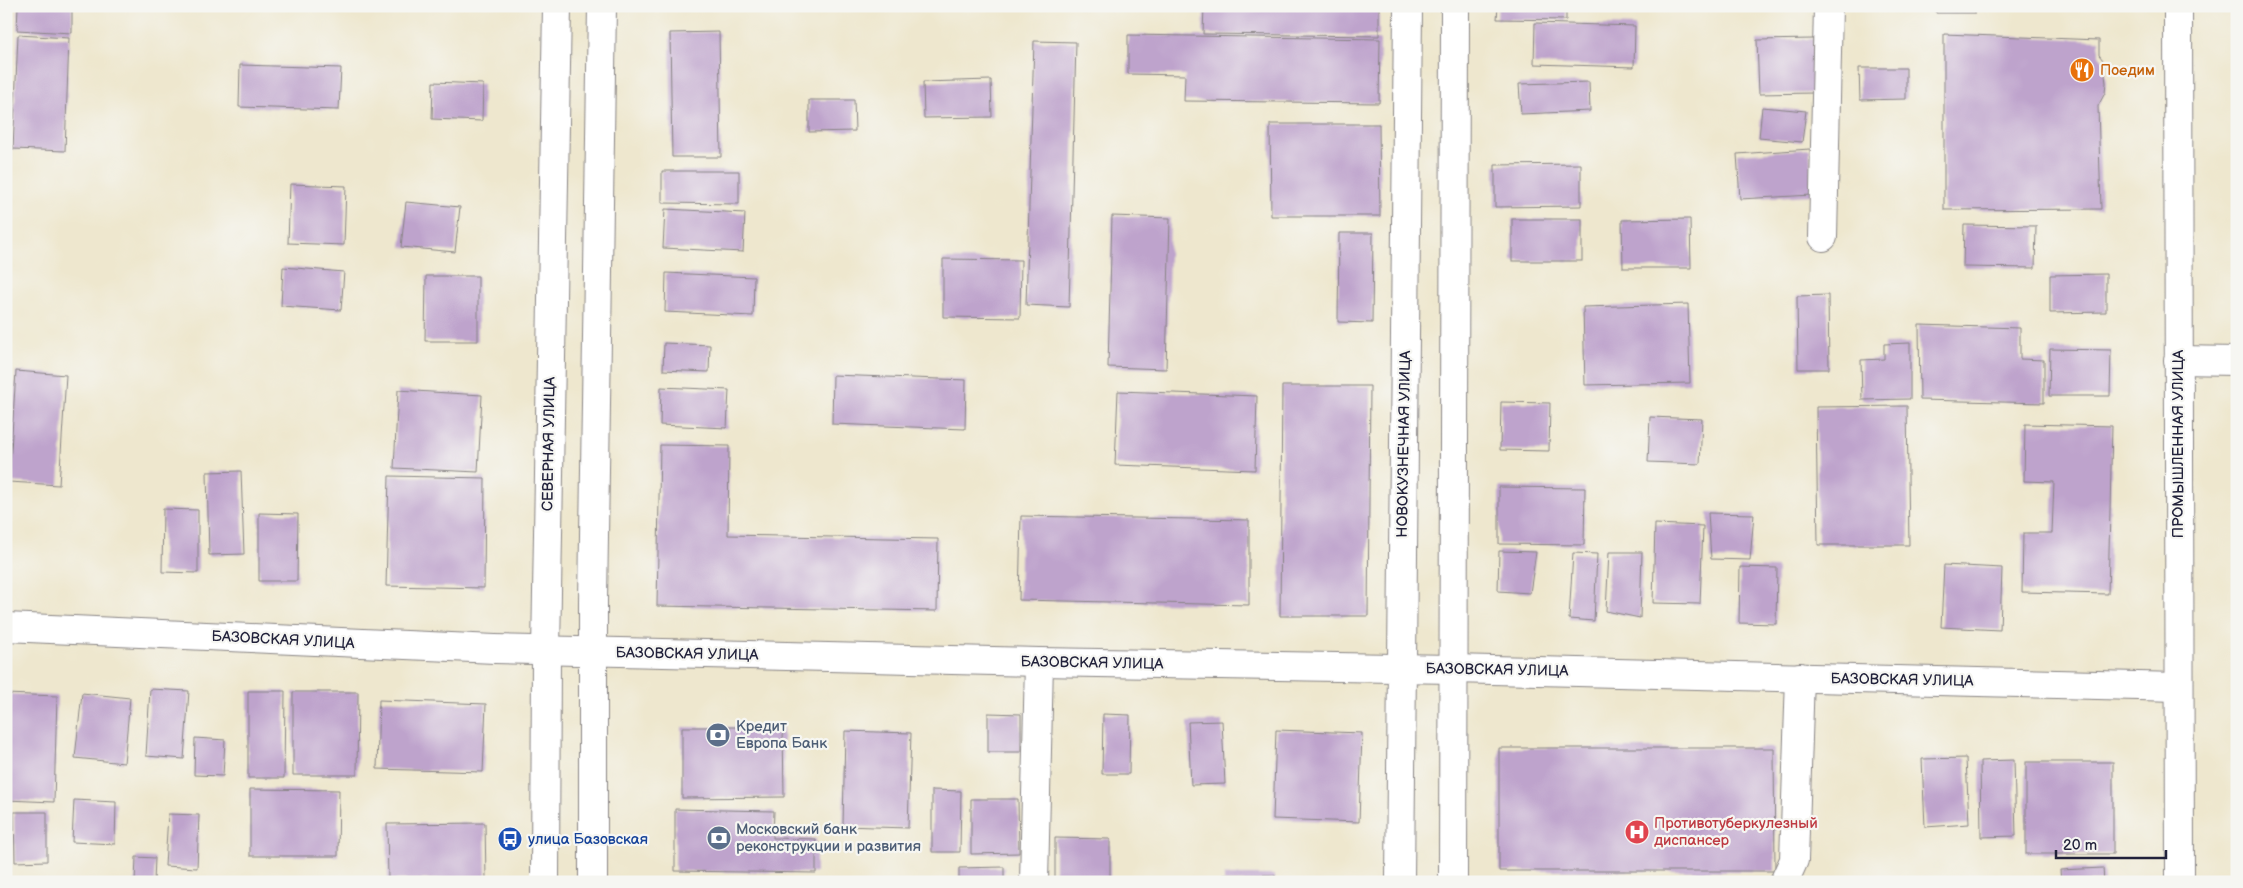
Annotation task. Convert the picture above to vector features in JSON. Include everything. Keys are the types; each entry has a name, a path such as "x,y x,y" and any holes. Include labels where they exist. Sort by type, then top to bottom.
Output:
{"street":[{"name":"СЕВЕРНАЯ УЛИЦА","path":"545,882 546,651 557,6"},
{"path":"593,882 593,652 602,6"},
{"name":"НОВОКУЗНЕЧНАЯ УЛИЦА","path":"1400,882 1408,6"},
{"path":"1453,882 1455,6"},
{"path":"1823,236 1828,6"},
{"name":"ПРОМЫШЛЕННАЯ УЛИЦА","path":"2178,6 2180,882"},
{"path":"2178,360 2237,361"},
{"name":"БАЗОВСКАЯ УЛИЦА","path":"6,627 546,651 1453,669 2179,687"},
{"path":"1034,882 1039,662"},
{"path":"1784,882 1794,860 1800,677"}],"building":[{"path":"18,6 72,6 72,33 17,30"},
{"path":"1204,6 1379,6 1379,36 1203,34"},
{"path":"1498,6 1566,6 1566,20 1497,19"},
{"path":"1936,6 1976,6 1975,13 1936,13"},
{"path":"1535,23 1635,26 1634,67 1534,64"},
{"path":"719,32 721,157 672,157 670,33"},
{"path":"1944,34 2099,40 2099,55 2103,60 2106,83 2105,93 2098,106 2101,209 1944,210"},
{"path":"18,35 69,38 65,151 13,149"},
{"path":"1128,35 1380,39 1379,103 1184,101 1185,75 1128,74"},
{"path":"1813,39 1814,93 1759,94 1757,40"},
{"path":"1034,41 1076,42 1069,307 1026,305"},
{"path":"240,65 341,68 339,110 239,107"},
{"path":"1859,68 1906,68 1906,99 1860,100"},
{"path":"991,80 992,117 924,118 923,82"},
{"path":"433,82 483,84 482,121 432,119"},
{"path":"1589,82 1590,111 1521,114 1519,84"},
{"path":"809,100 854,100 855,131 809,132"},
{"path":"1762,107 1806,111 1802,142 1759,138"},
{"path":"1270,124 1379,124 1380,216 1271,216"},
{"path":"1810,149 1812,195 1740,199 1737,154"},
{"path":"1581,164 1581,206 1495,207 1495,165"},
{"path":"662,171 739,171 739,204 662,203"},
{"path":"290,184 346,186 344,245 288,243"},
{"path":"406,202 460,207 455,252 401,247"},
{"path":"665,209 745,213 743,252 663,248"},
{"path":"1112,216 1170,218 1166,369 1108,367"},
{"path":"1512,219 1582,219 1582,261 1512,261"},
{"path":"1690,219 1691,268 1623,268 1622,220"},
{"path":"1964,225 2036,226 2035,268 1963,267"},
{"path":"1339,233 1373,233 1372,323 1338,322"},
{"path":"943,259 1021,260 1020,318 943,317"},
{"path":"283,267 344,272 341,310 281,306"},
{"path":"666,273 754,277 753,316 665,312"},
{"path":"2106,274 2106,312 2050,313 2050,275"},
{"path":"426,276 478,276 478,341 425,341"},
{"path":"1828,295 1829,369 1798,369 1797,296"},
{"path":"1688,304 1690,383 1585,385 1583,307"},
{"path":"1919,325 2020,328 2020,359 2044,360 2044,403 1920,400"},
{"path":"664,343 710,345 709,372 663,370"},
{"path":"1910,343 1910,399 1862,400 1861,360 1884,359 1884,344"},
{"path":"2050,349 2111,350 2110,396 2049,396"},
{"path":"16,371 66,375 59,485 9,482"},
{"path":"833,375 966,380 965,429 832,424"},
{"path":"1282,386 1370,386 1368,616 1280,616"},
{"path":"661,387 729,390 727,428 660,425"},
{"path":"398,390 482,395 478,472 394,468"},
{"path":"1118,391 1257,396 1255,470 1115,465"},
{"path":"1501,402 1550,403 1549,451 1500,450"},
{"path":"1907,406 1909,545 1818,545 1816,407"},
{"path":"1650,417 1702,419 1700,464 1648,462"},
{"path":"2025,424 2112,426 2108,594 2022,592 2023,533 2052,533 2054,482 2024,481"},
{"path":"660,445 729,446 728,535 938,539 937,611 657,606"},
{"path":"241,471 244,554 209,555 207,472"},
{"path":"389,476 485,478 484,588 386,586"},
{"path":"1499,487 1585,488 1584,545 1499,544"},
{"path":"163,509 198,510 198,573 162,572"},
{"path":"259,513 298,514 297,581 259,581"},
{"path":"1708,513 1754,514 1750,560 1711,559"},
{"path":"1021,516 1249,520 1249,605 1019,600"},
{"path":"1655,524 1703,526 1700,604 1653,603"},
{"path":"1499,551 1536,552 1530,593 1498,591"},
{"path":"1609,552 1642,552 1640,618 1606,611"},
{"path":"1573,553 1597,554 1594,621 1569,619"},
{"path":"1944,565 2002,568 2000,630 1941,627"},
{"path":"1740,567 1777,568 1776,624 1739,623"},
{"path":"150,689 189,691 184,759 146,756"},
{"path":"248,691 285,691 284,778 248,778"},
{"path":"293,692 358,692 357,775 293,775"},
{"path":"82,693 130,698 124,763 75,758"},
{"path":"6,694 57,696 54,802 6,800"},
{"path":"379,700 486,704 483,772 377,769"},
{"path":"988,713 1021,714 1021,752 988,752"},
{"path":"1103,714 1130,715 1129,774 1102,774"},
{"path":"1222,721 1225,784 1191,785 1188,722"},
{"path":"682,727 783,727 784,797 682,798"},
{"path":"1276,730 1362,733 1359,822 1273,819"},
{"path":"845,731 911,733 908,828 843,826"},
{"path":"195,738 225,740 223,776 194,775"},
{"name":"Противотуберкулезный диспансер","path":"1499,748 1774,748 1775,871 1499,871"},
{"path":"1966,758 1969,824 1925,827 1922,759"},
{"path":"2014,760 2016,836 1981,837 1980,761"},
{"path":"2026,762 2113,762 2113,854 2026,854"},
{"path":"250,789 339,790 338,856 250,856"},
{"path":"932,790 961,791 960,852 932,852"},
{"path":"971,799 1018,799 1019,853 971,854"},
{"path":"74,800 116,802 115,844 72,842"},
{"path":"675,809 774,811 773,838 816,839 816,873 675,871"},
{"path":"14,812 47,812 47,861 15,862"},
{"path":"168,814 199,815 197,868 165,866"},
{"path":"485,823 486,879 388,880 387,824"},
{"path":"1055,838 1110,839 1110,882 1055,882"},
{"path":"136,857 155,858 154,882 135,882"},
{"path":"1004,867 1004,882 959,882 959,868"},
{"path":"2103,868 2104,882 2061,882 2060,870"},
{"path":"1224,875 1275,875 1275,882 1224,882"}],"place":[{"name":"Поедим","path":"2082,70"},
{"name":"Кредит Европа Банк","path":"718,735"},
{"name":"Противотуберкулезный диспансер","path":"1637,832"},
{"name":"Московский банк реконструкции и развития","path":"719,838"},
{"name":"улица Базовская","path":"510,839"}]}
